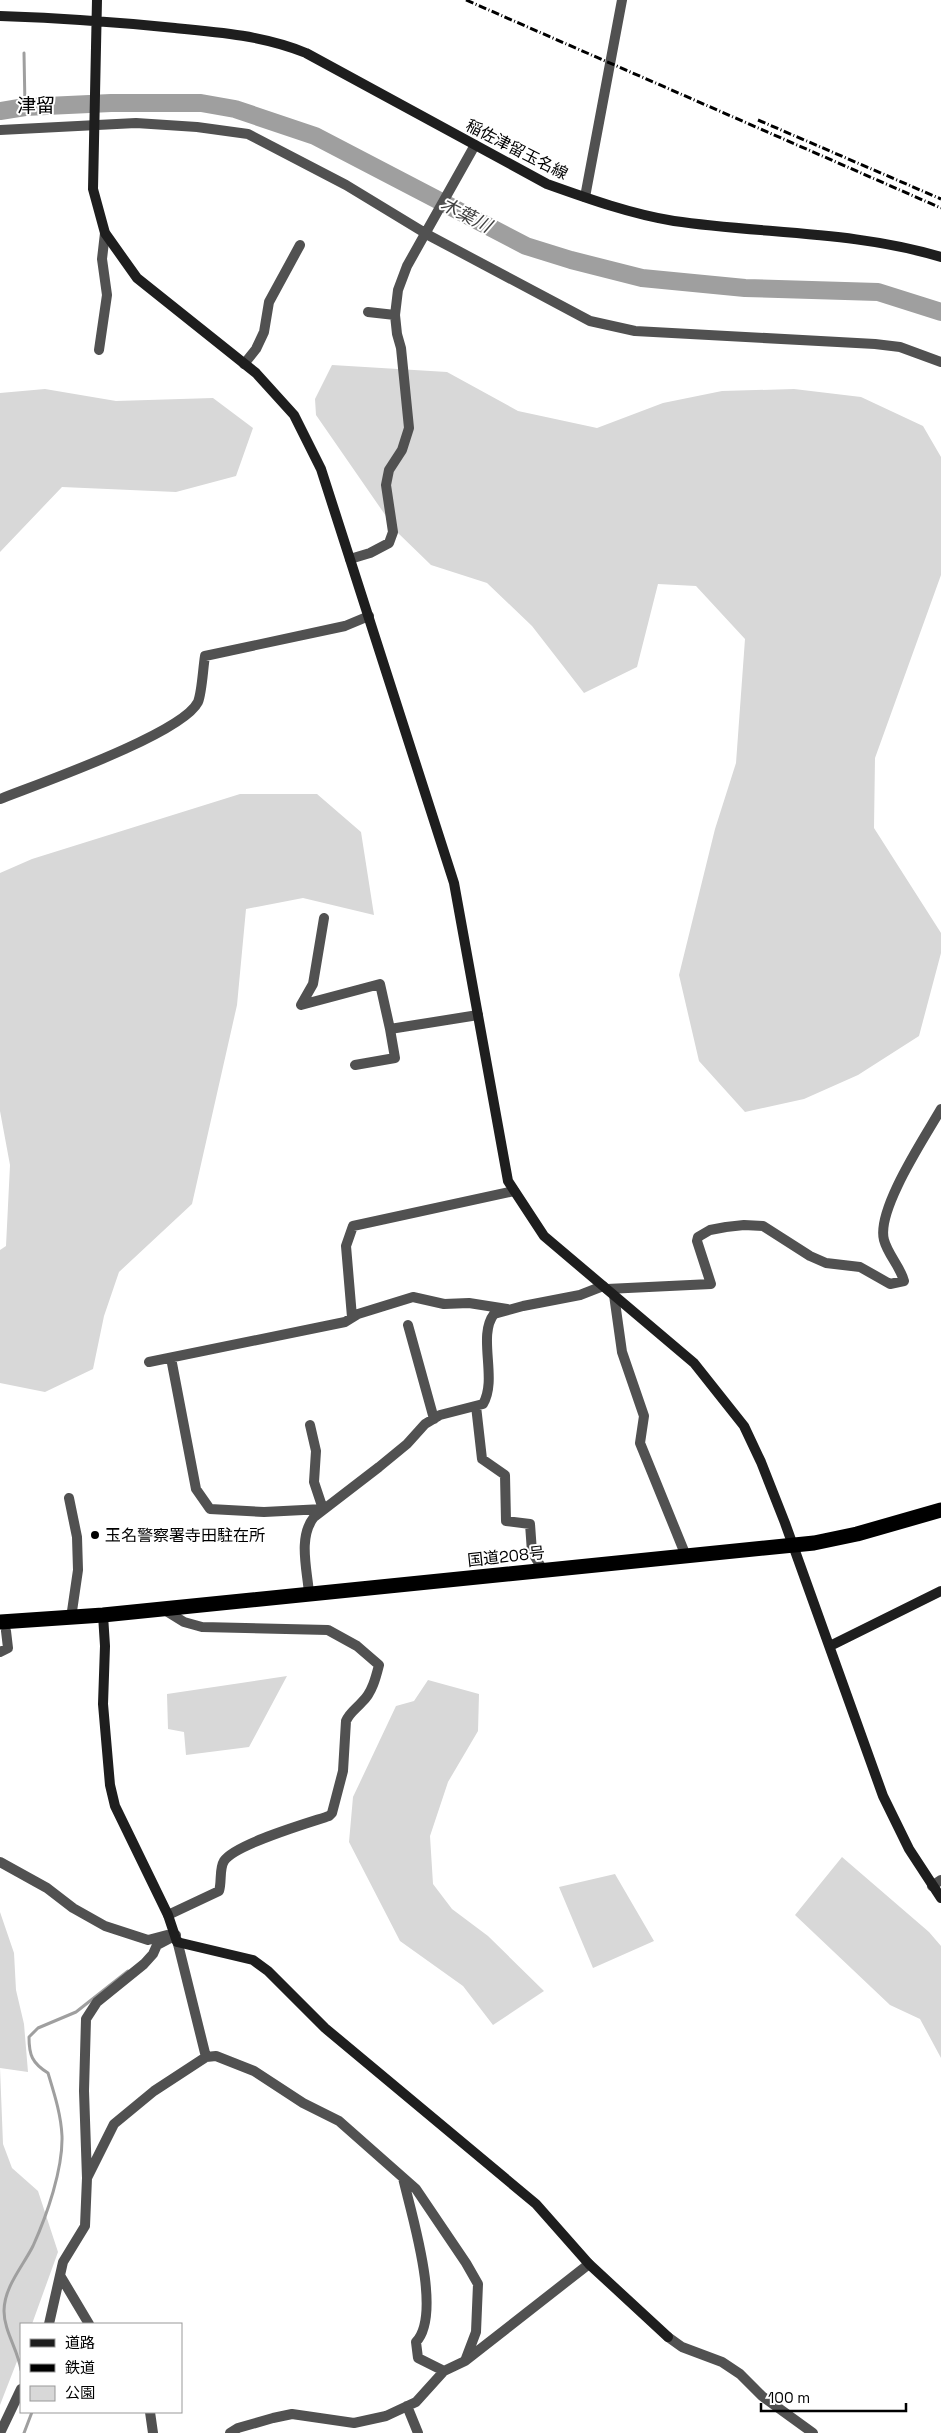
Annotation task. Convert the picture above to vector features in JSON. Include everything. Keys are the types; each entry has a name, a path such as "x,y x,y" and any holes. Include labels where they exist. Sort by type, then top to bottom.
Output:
{"highway":[{"name":"国道208号","path":"2,1628 71,1618 309,1593 814,1543 857,1534 941,1510"}],"street":[{"path":"96,0 93,189 105,233 137,278 256,373 294,415 321,469 454,883 508,1181 544,1236 694,1363 744,1426 761,1462 785,1523 883,1796 908,1849 937,1883 941,1898"},
{"path":"585,197 622,0"},
{"name":"稲佐津留玉名線","path":"0,16 96,25 222,32 285,44 306,52 547,184 585,197 630,211 674,220 877,243 941,256"},
{"path":"0,130 136,124 197,127 248,134 313,167 426,234 590,321 634,331 875,344 900,347 941,362"},
{"path":"350,559 370,553 389,543 393,532 386,485 389,470 402,450 409,428 407,391 395,315 398,290 408,266 475,145"},
{"path":"98,350 107,295 102,259 105,233"},
{"path":"244,364 256,349 264,332 269,302 300,245"},
{"path":"368,312 395,315"},
{"path":"0,799 112,754 175,724 198,702 205,656 345,626 369,616"},
{"path":"324,918 313,984 301,1005 380,984 390,1029 395,1058 355,1065"},
{"path":"390,1029 478,1015"},
{"path":"309,1593 306,1531 308,1524 323,1508 379,1468 407,1444 425,1424 440,1415 483,1404 488,1389 490,1319 498,1312 608,1290 711,1284 698,1237 710,1230 744,1224 764,1226 810,1256 826,1263 860,1268 890,1284 904,1281 901,1270 884,1241 883,1225 900,1181 941,1109"},
{"path":"352,1317 346,1246 353,1226 514,1191"},
{"path":"608,1290 622,1352 644,1416 640,1443 686,1556"},
{"path":"149,1362 345,1322 358,1314 413,1297 444,1304 469,1303 508,1309"},
{"path":"408,1326 434,1419"},
{"path":"171,1358 196,1489 210,1509 264,1512 323,1508"},
{"path":"476,1406 482,1459 504,1476 506,1522 530,1524 532,1552 543,1570"},
{"path":"310,1425 316,1451 314,1482 323,1508"},
{"path":"69,1498 77,1537 78,1570 71,1618"},
{"path":"830,1646 941,1591"},
{"path":"162,1609 184,1622 202,1627 328,1630 358,1646 379,1665 375,1680 365,1698 348,1715 346,1721 343,1771 332,1813 329,1816 278,1832 232,1854 223,1864 219,1891 168,1915"},
{"path":"103,1615 105,1646 103,1704 110,1784 115,1806 168,1915 176,1936 206,2057"},
{"path":"0,1652 8,1648 2,1628"},
{"path":"0,1862 47,1888 73,1908 105,1926 148,1940 176,1936"},
{"path":"49,2323 63,2262 84,2226 87,2178 84,2091 86,2019 97,2002 144,1964 153,1954 157,1945 176,1936"},
{"path":"176,1936 177,1942 253,1960 268,1971 325,2028 536,2204 589,2264 672,2335 682,2347 722,2362 740,2374 762,2396 813,2433"},
{"path":"87,2178 114,2124 154,2091 206,2057 216,2056 254,2071 303,2103 339,2121 416,2189 478,2284 476,2332 466,2361"},
{"path":"402,2178 427,2285 423,2335 416,2342 418,2358 444,2371"},
{"path":"230,2433 238,2428 287,2415 307,2415 354,2423 386,2416 416,2402 444,2371 466,2361 589,2264"},
{"path":"61,2277 88,2323"},
{"path":"0,2433 20,2391"},
{"path":"407,2406 418,2433"},
{"path":"150,2413 153,2433"}],"green space":[{"path":"332,365 447,372 518,411 597,428 663,403 722,391 794,389 861,397 923,426 941,457 941,575 875,758 874,828 941,933 941,953 919,1036 858,1075 804,1099 745,1112 699,1061 679,975 715,829 736,763 745,639 696,586 658,584 637,667 584,693 532,626 487,583 431,565 397,532 316,415 315,399"},
{"path":"45,389 116,401 213,398 253,428 236,476 176,492 62,487 0,552 0,393"},
{"path":"240,794 317,794 361,832 374,915 303,898 246,909 237,1005 192,1204 119,1272 104,1316 93,1369 45,1392 0,1383 0,1250 6,1246 10,1165 0,1111 0,873 32,859"},
{"path":"287,1676 249,1747 186,1755 184,1732 168,1729 167,1694"},
{"path":"428,1680 479,1694 478,1731 448,1782 430,1836 433,1884 452,1909 488,1936 544,1991 493,2025 463,1986 400,1941 349,1842 353,1797 396,1706 414,1701"},
{"path":"842,1857 929,1932 941,1946 941,2058 920,2019 890,2005 795,1915"},
{"path":"615,1874 654,1941 593,1968 559,1887"},
{"path":"0,1912 14,1953 16,1990 24,2024 28,2072 0,2068"},
{"path":"0,2068 3,2144 12,2168 38,2191 58,2252 32,2323 20,2323 20,2354 0,2405"}],"waterway":[{"path":"24,53 25,107"},
{"name":"木葉川","path":"0,111 25,107 111,103 201,103 235,109 315,136 526,246 571,260 642,278 745,288 878,292 941,312"},
{"path":"20,2366 6,2326 5,2302 11,2285 33,2246 44,2220 57,2177 62,2149 59,2112 55,2096 48,2073 38,2066 32,2058 29,2037 38,2028 76,2012 128,1971"},
{"path":"24,2433 32,2413"}],"railway":[{"path":"466,0 941,208"},
{"path":"758,120 941,199"}],"place":[{"name":"玉名警察署寺田駐在所","path":"95,1535"}],"district":[{"name":"津留","path":"36,105"}]}
